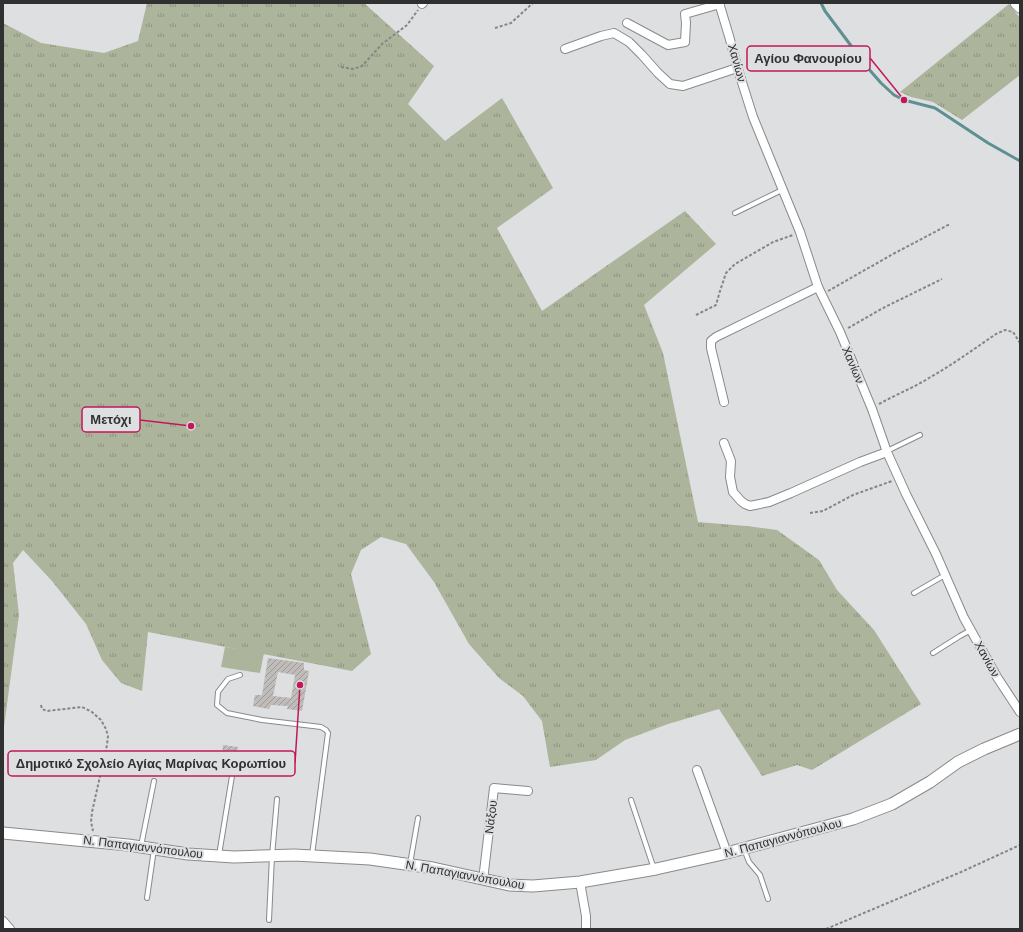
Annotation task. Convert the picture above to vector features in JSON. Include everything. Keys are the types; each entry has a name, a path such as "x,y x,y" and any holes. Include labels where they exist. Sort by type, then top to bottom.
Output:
{"street":[{"path":"1016,3 1020,7"},
{"path":"627,23 668,45 685,42 686,23 684,14 719,4"},
{"name":"Χανίων","path":"719,4 737,68 753,117 800,232 818,287 840,332 872,409 887,452 936,554 964,618 997,677 1020,712"},
{"path":"565,49 614,33 629,42 670,84 683,86 737,68"},
{"path":"724,402 710,348 711,341 716,337 818,287"},
{"path":"724,443 731,461 730,477 733,492 740,501 750,506 769,502 854,464 887,452"},
{"name":"Ν. Παπαγιαννόπουλου","path":"3,833 97,842 188,854 234,857 294,855 370,859 433,868 509,885 533,886 580,882 654,870 744,849 853,819 892,804 930,782 958,762 1020,734"},
{"path":"697,770 727,853"},
{"name":"Νάξου","path":"483,880 494,788 528,791"},
{"path":"580,882 586,916 586,929"},
{"path":"3,921 10,929"}],"lane":[{"path":"735,212 782,190"},
{"path":"887,452 920,435"},
{"path":"914,593 945,575"},
{"path":"933,652 972,630"},
{"path":"240,675 228,679 218,692 217,705 227,713 262,720 321,727 328,733 312,856"},
{"path":"219,856 233,770"},
{"path":"141,847 154,781"},
{"path":"269,920 272,856 277,799"},
{"path":"631,800 654,870"},
{"path":"409,865 418,818"},
{"path":"147,898 154,849"},
{"path":"744,849 749,862 760,875 768,899"}],"path":[{"path":"495,28 511,23 533,3"},
{"path":"341,67 353,69 362,66 382,44 407,25 423,4"},
{"path":"822,295 893,254 950,224"},
{"path":"696,315 716,305 726,273 735,264 773,242 800,232"},
{"path":"840,332 885,307 942,279"},
{"path":"872,409 891,397 909,390 996,334 1005,330 1013,332 1020,343"},
{"path":"810,514 823,511 853,495 899,478"},
{"path":"40,705 42,709 47,711 82,708 92,712 101,720 106,729 108,736 107,745 91,822 97,842"},
{"path":"826,929 961,872 1020,845"}],"green space":[{"path":"147,3 364,3 434,66 408,104 445,141 502,98 553,188 497,228 542,311 685,211 716,244 644,305 663,353 698,522 777,530 819,560 837,590 874,630 921,704 812,770 797,765 762,776 719,709 668,724 625,740 596,760 550,767 542,721 523,696 499,678 469,644 434,582 406,544 381,537 361,550 351,574 371,654 352,671 148,632 142,691 121,683 102,660 86,624 52,581 23,550 13,563 19,615 3,734 3,23 41,43 104,53 138,41"},
{"path":"1009,4 1020,18 1020,75 962,120 933,102 911,97 900,92"},
{"path":"225,647 264,653 260,673 221,667"}],"building":[{"path":"268,658 304,663 304,670 309,671 302,711 287,709 288,706 271,705 269,709 253,706 255,695 262,695","holes":["278,672 295,675 291,698 273,696"]},
{"path":"223,745 238,747 235,766 221,764"}],"waterway":[{"path":"821,3 825,11 867,67 894,95 904,100 935,108 988,143 1020,161"}],"place":[{"name":"Αγίου Φανουρίου","path":"904,100"},
{"name":"Μετόχι","path":"191,426"},
{"name":"Δημοτικό Σχολείο Αγίας Μαρίνας Κορωπίου","path":"300,685"}]}
